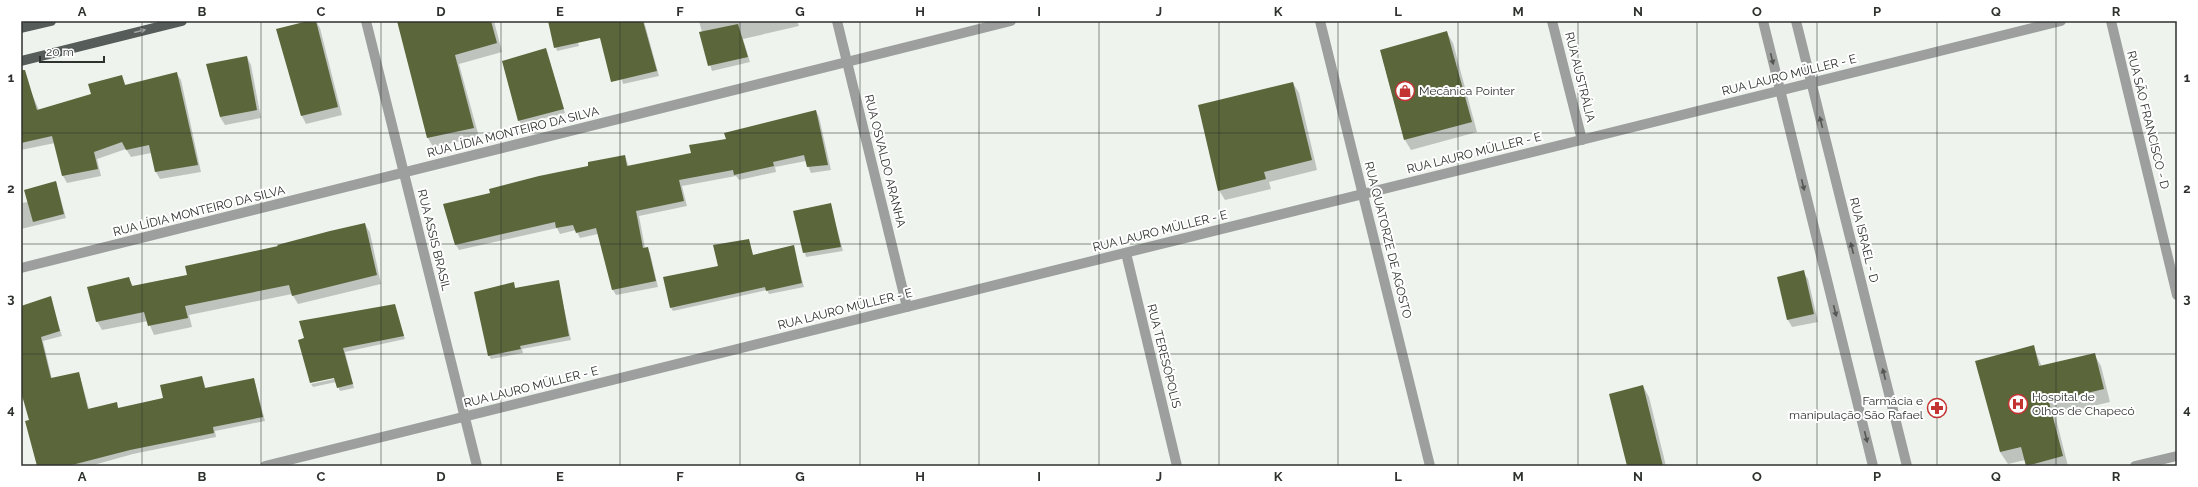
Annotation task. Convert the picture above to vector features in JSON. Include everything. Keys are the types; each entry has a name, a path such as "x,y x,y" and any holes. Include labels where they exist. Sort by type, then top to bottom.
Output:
{"main road":[{"path":"21,28 51,21"},
{"path":"21,61 182,21"}],"street":[{"name":"RUA ASSIS BRASIL","path":"366,21 478,466"},
{"name":"RUA OSVALDO ARANHA","path":"837,21 907,307"},
{"name":"RUA LÍDIA MONTEIRO DA SILVA","path":"21,268 1011,21"},
{"name":"RUA QUATORZE DE AGOSTO","path":"1320,21 1430,466"},
{"name":"RUA AUSTRÁLIA","path":"1552,21 1582,140"},
{"path":"1763,21 1873,466"},
{"name":"RUA ISRAEL - D","path":"1796,21 1907,466"},
{"name":"RUA LAURO MÜLLER - E","path":"265,466 2061,21"},
{"name":"RUA SÃO FRANCISCO - D","path":"2111,21 2177,295"},
{"name":"RUA TERESÓPOLIS","path":"1126,253 1178,466"},
{"path":"2135,466 2177,456"}],"building":[{"path":"308,21 316,21 338,107 301,116 276,29"},
{"path":"397,21 491,21 497,43 455,55 474,128 427,138"},
{"path":"548,21 643,21 657,71 611,82 600,38 554,48"},
{"path":"738,24 748,57 708,66 699,32"},
{"path":"1447,31 1472,122 1404,140 1380,50"},
{"path":"546,48 564,109 518,121 502,61"},
{"path":"247,56 257,110 220,117 206,64"},
{"path":"21,70 25,70 37,110 91,94 88,84 122,75 125,85 177,72 198,165 155,172 149,145 126,150 122,142 94,152 98,169 62,176 52,136 21,143"},
{"path":"1293,82 1312,160 1264,172 1266,179 1218,191 1198,105"},
{"path":"816,110 828,165 807,167 804,155 773,162 774,166 734,175 733,170 679,180 684,201 636,211 643,248 648,247 656,281 612,290 596,228 576,233 573,225 556,228 555,222 455,245 443,204 490,193 489,189 539,176 588,166 588,162 625,155 627,166 691,153 689,145 726,139 724,133"},
{"path":"56,181 64,214 33,222 24,190"},
{"path":"831,203 841,247 803,253 793,211"},
{"path":"365,223 377,275 292,296 289,285 185,306 188,318 148,326 144,312 96,322 87,287 129,277 132,286 187,275 185,266 278,246 277,245"},
{"path":"749,239 753,255 794,245 802,283 766,291 765,287 670,308 663,277 718,266 713,245"},
{"path":"1804,270 1814,314 1787,320 1777,277"},
{"path":"559,280 569,336 520,346 521,349 488,356 474,292 514,282 515,288"},
{"path":"51,296 60,331 41,337 51,378 79,372 88,409 117,402 118,408 163,398 160,385 202,376 205,388 254,378 263,417 213,427 214,433 130,450 68,466 37,466 25,421 29,420 21,392 21,306"},
{"path":"395,304 404,336 343,348 353,384 337,388 334,378 310,383 298,340 304,338 299,321"},
{"name":"Hospital de Olhos de Chapecó","path":"2034,345 2039,366 2095,353 2104,389 2049,402 2063,456 2026,466 2021,447 2000,452 1975,361"},
{"path":"1643,385 1663,466 1627,466 1609,394"}],"place":[{"name":"Mecânica Pointer","path":"1405,91"},
{"name":"Hospital de Olhos de Chapecó","path":"2018,404"},
{"name":"Farmácia e manipulação São Rafael","path":"1937,408"}]}
